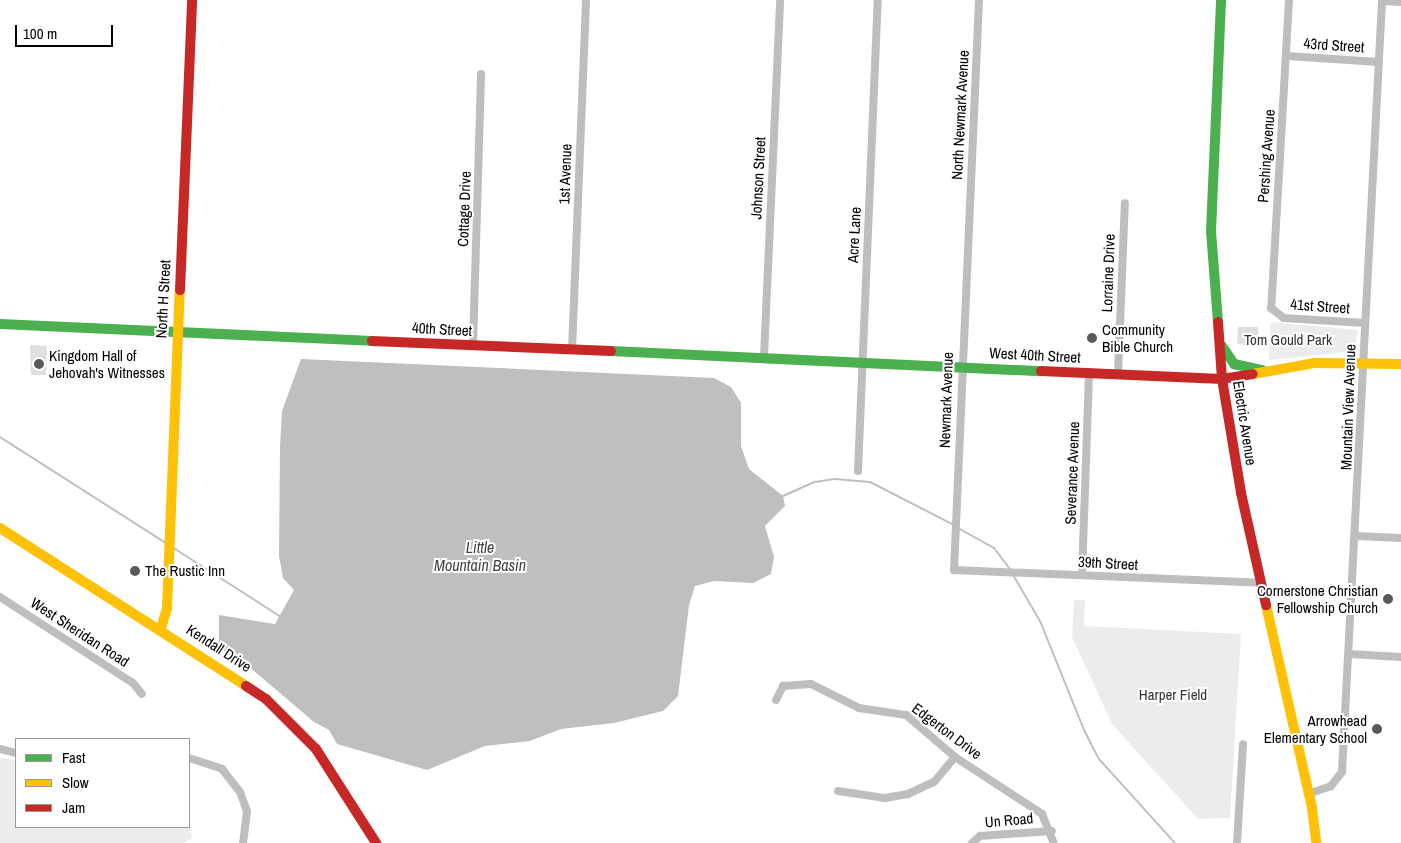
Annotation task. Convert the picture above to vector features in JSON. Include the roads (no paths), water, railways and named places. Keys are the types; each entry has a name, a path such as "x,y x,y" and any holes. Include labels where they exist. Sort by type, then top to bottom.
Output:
{"main road":[{"name":"North H Street","path":"161,628 167,608 176,332 192,0"},
{"name":"Electric Avenue","path":"1221,0 1211,231 1222,379 1241,493 1308,794 1316,843"},
{"name":"40th Street","path":"0,324 473,346 883,362"},
{"path":"1218,339 1234,364 1270,371"},
{"name":"West 40th Street","path":"883,362 1222,379 1315,363 1364,362"},
{"path":"1364,362 1401,364"},
{"name":"Kendall Drive","path":"0,528 161,628 248,685 283,714 329,766 376,843"}],"street":[{"name":"1st Avenue","path":"572,350 586,0"},
{"name":"Johnson Street","path":"764,356 780,0"},
{"name":"Acre Lane","path":"858,471 878,0"},
{"name":"North Newmark Avenue","path":"969,231 979,0"},
{"name":"Pershing Avenue","path":"1273,314 1270,302 1289,0"},
{"path":"1382,1 1401,2"},
{"name":"Mountain View Avenue","path":"1308,794 1331,786 1342,772 1356,536 1382,1"},
{"name":"43rd Street","path":"1286,56 1379,62"},
{"name":"Cottage Drive","path":"473,346 481,74"},
{"name":"Lorraine Drive","path":"1118,374 1125,202"},
{"name":"Newmark Avenue","path":"954,570 960,366 969,231"},
{"name":"41st Street","path":"1273,314 1284,318 1365,323"},
{"name":"Severance Avenue","path":"1082,575 1089,372"},
{"path":"1356,536 1401,538"},
{"name":"39th Street","path":"954,570 1262,583"},
{"name":"West Sheridan Road","path":"0,597 133,683 142,694"},
{"path":"1349,654 1401,658"},
{"name":"Edgerton Drive","path":"776,700 780,689 789,684 820,686 859,708 906,716 955,757 1042,814 1052,831 1054,843"},
{"path":"1237,843 1243,744"},
{"path":"0,749 15,753"},
{"path":"838,791 885,798 908,794 934,782 955,757"},
{"path":"190,758 222,769 240,792 246,811 243,843"},
{"name":"Un Road","path":"972,843 980,836 1052,831"}],"water":[{"name":"Little Mountain Basin","path":"301,359 714,378 731,387 741,403 741,446 749,469 783,496 785,506 765,526 774,557 771,574 753,583 714,581 695,586 689,605 678,696 663,711 614,723 561,729 530,741 485,746 427,770 337,744 329,730 314,722 248,666 219,648 219,615 275,624 294,590 283,578 279,556 280,446 282,411"}],"waterway":[{"path":"0,437 166,543"},
{"path":"783,496 815,482 835,479 870,482 954,525"},
{"path":"958,528 994,548 1010,569"},
{"path":"172,547 281,617"},
{"path":"1013,575 1040,621 1084,730 1099,759 1175,843"}],"place":[{"name":"Community Bible Church","path":"1092,338"},
{"name":"Kingdom Hall of Jehovah's Witnesses","path":"39,364"},
{"name":"The Rustic Inn","path":"135,571"},
{"name":"Cornerstone Christian Fellowship Church","path":"1388,599"},
{"name":"Arrowhead Elementary School","path":"1377,729"}],"park label":[{"name":"Tom Gould Park","path":"1288,340"},
{"name":"Harper Field","path":"1173,695"}]}
